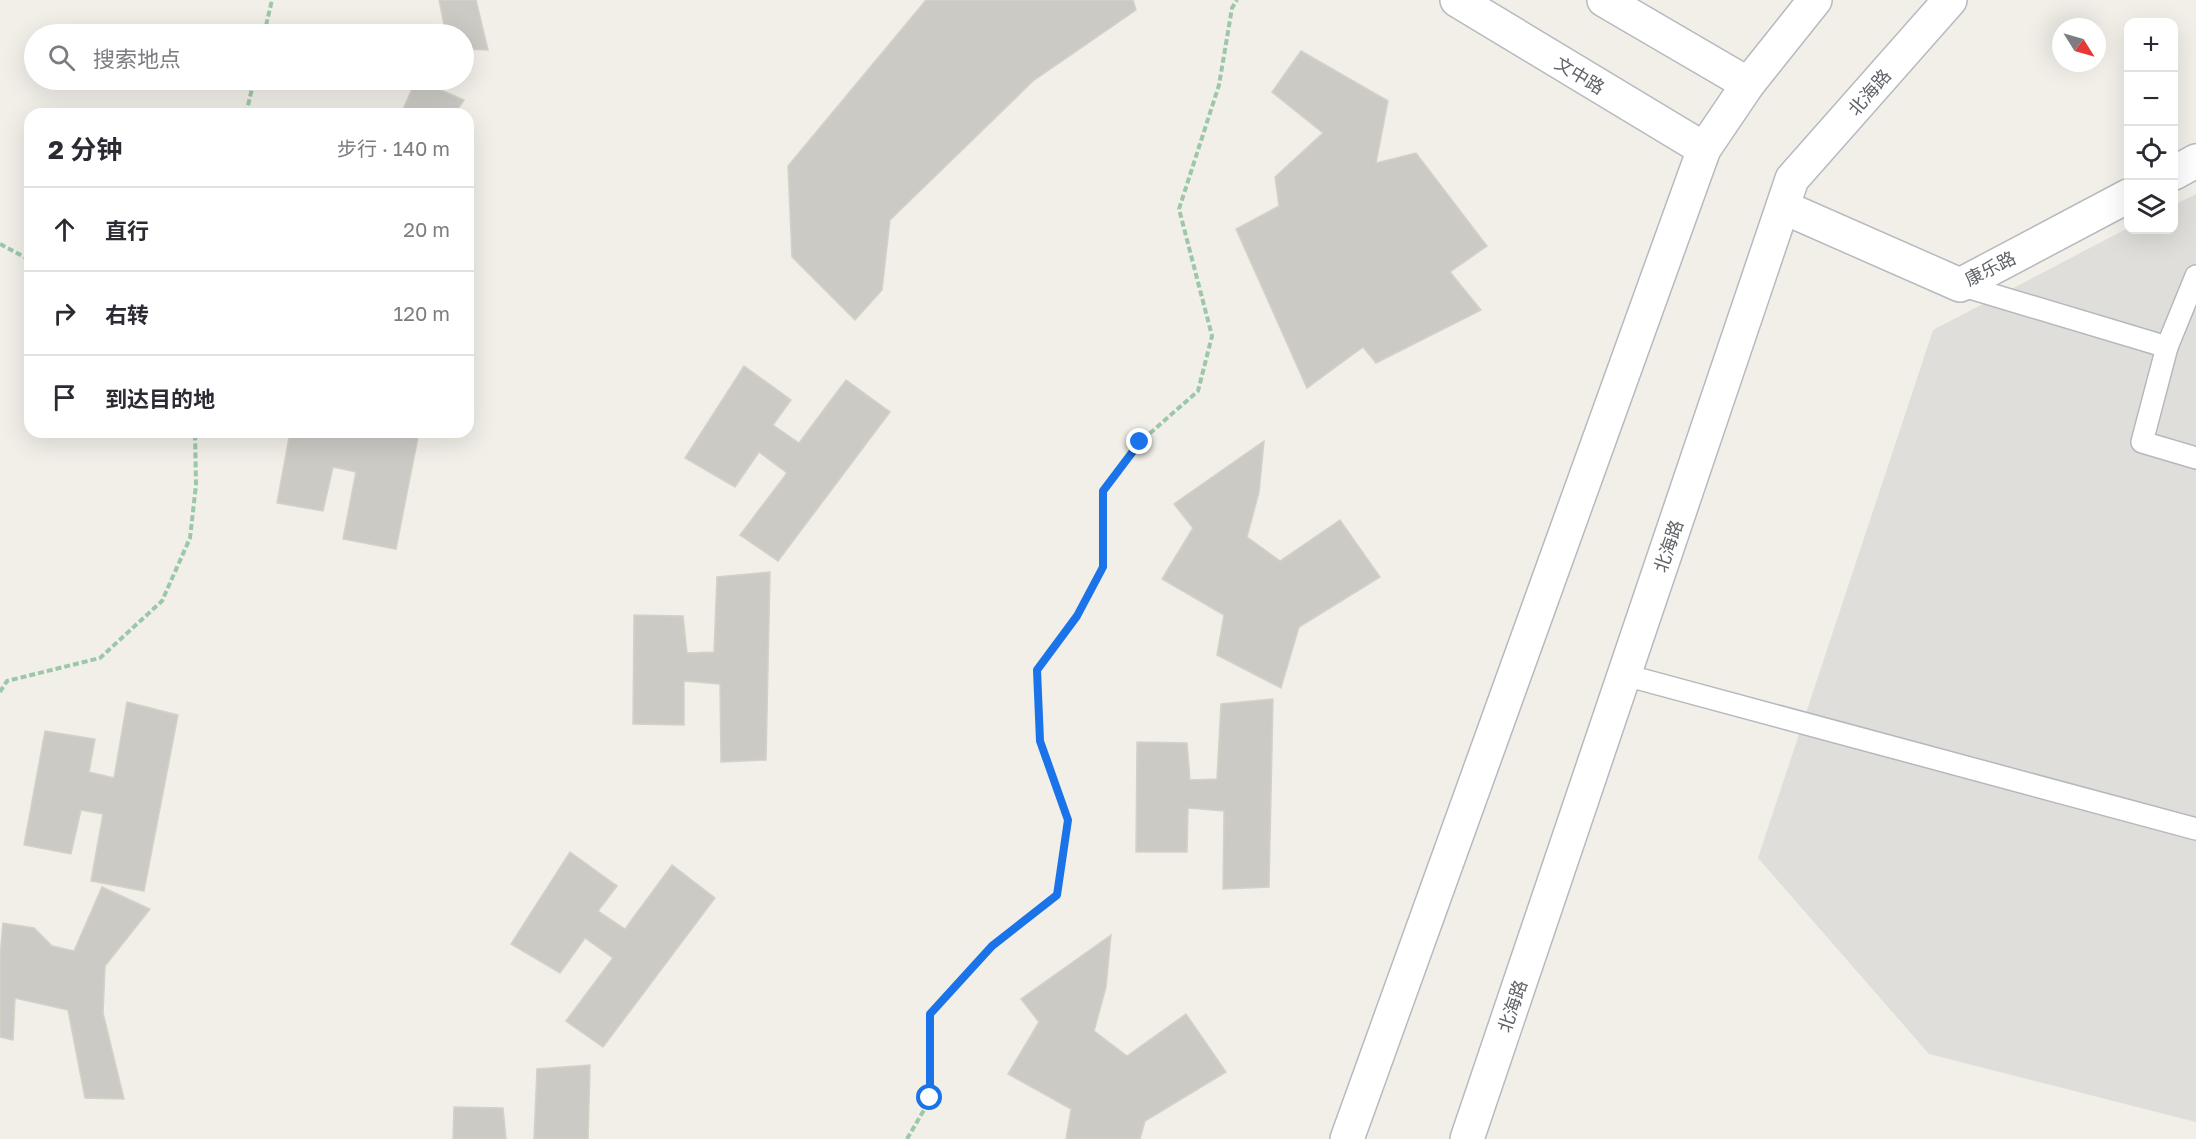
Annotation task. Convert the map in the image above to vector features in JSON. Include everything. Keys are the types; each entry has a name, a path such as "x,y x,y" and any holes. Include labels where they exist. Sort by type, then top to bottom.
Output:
{"main road":[{"name":"文中路","path":"1457,0 1704,149"},
{"path":"1604,0 1748,84"},
{"path":"1347,1139 1704,149 1748,84 1815,0"},
{"name":"北海路","path":"1467,1139 1792,179 1950,0"},
{"path":"2178,171 2196,161"},
{"name":"康乐路","path":"1783,207 1960,285 2124,198"}],"lane":[{"path":"1960,285 2167,347"},
{"path":"2194,285 2167,347 2142,442 2196,458"},
{"path":"1625,675 2196,830"}],"path":[{"path":"266,24 272,0"},
{"path":"907,1139 930,1098 930,1014 992,946 1057,895 1068,820 1040,741 1037,670 1077,616 1103,567 1103,491 1140,442 1198,390 1212,336 1179,208 1219,85 1232,8 1237,0"},
{"path":"247,108 252,90"},
{"path":"0,244 24,257"},
{"path":"0,692 7,681 100,658 162,601 190,538 196,485 195,438"}],"shaded area":[{"path":"2196,194 2196,1122 1929,1054 1758,858 1933,330 2124,230 2124,234 2178,234 2178,203"}],"building":[{"path":"439,0 476,0 488,50 474,49 474,24 444,24"},
{"path":"926,0 1133,0 1136,10 1033,81 890,220 882,290 855,320 792,257 788,166"},
{"path":"1301,51 1388,101 1376,163 1416,153 1487,246 1450,272 1481,310 1376,363 1363,347 1307,388 1236,229 1279,206 1275,177 1323,133 1272,92"},
{"path":"412,90 441,90 464,100 458,108 404,108"},
{"path":"744,366 791,400 773,425 799,443 846,380 890,412 778,561 740,535 787,473 759,452 735,487 685,458"},
{"path":"289,438 418,438 396,549 343,539 356,472 333,467 323,511 277,503"},
{"path":"1264,441 1259,492 1247,537 1280,561 1340,520 1380,577 1299,627 1281,688 1217,655 1224,615 1162,579 1193,528 1174,504"},
{"path":"770,572 766,760 721,762 720,684 684,681 684,725 633,724 634,615 683,616 687,653 714,652 717,577"},
{"path":"1273,699 1269,887 1223,889 1224,811 1188,808 1187,852 1136,852 1137,742 1187,743 1190,780 1217,779 1221,704"},
{"path":"127,702 178,715 144,891 91,881 103,814 81,810 71,854 24,845 45,731 95,739 89,772 114,778"},
{"path":"570,852 617,886 598,911 625,929 672,865 715,898 603,1047 566,1021 613,958 585,938 560,973 511,944"},
{"path":"102,887 150,909 105,966 103,1013 124,1099 85,1098 68,1010 15,998 13,1040 0,1037 0,956 3,923 34,928 52,946 74,951"},
{"path":"1111,935 1106,987 1094,1031 1127,1056 1186,1014 1226,1072 1145,1121 1140,1139 1066,1139 1071,1109 1008,1074 1039,1022 1021,999"},
{"path":"590,1065 588,1139 534,1139 537,1069"},
{"path":"454,1107 503,1108 506,1139 453,1139"}],"route":[{"path":"930,1098 930,1014 992,946 1057,895 1068,820 1040,741 1037,670 1077,616 1103,567 1103,491 1140,442"}]}
